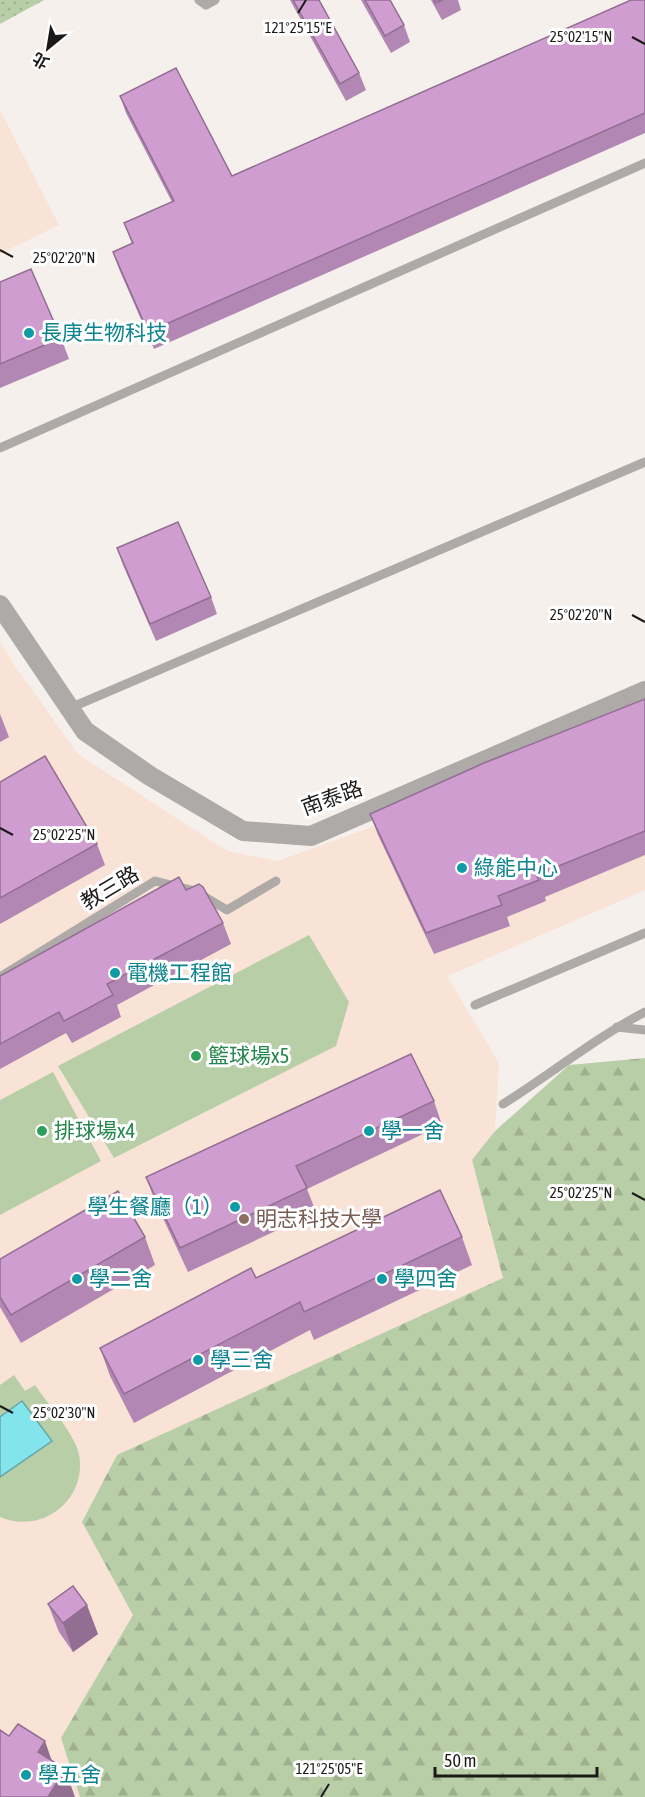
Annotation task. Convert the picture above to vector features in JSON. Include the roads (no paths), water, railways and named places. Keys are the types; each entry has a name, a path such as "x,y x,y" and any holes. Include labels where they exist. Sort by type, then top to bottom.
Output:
{"street":[{"name":"南泰路","path":"0,605 85,730 150,776 243,831 311,836 645,691"}],"lane":[{"path":"199,0 206,5 215,0"},
{"path":"0,448 645,163"},
{"path":"70,708 645,462"},
{"name":"教三路","path":"0,977 155,882 195,891 227,910 276,881"},
{"path":"475,1005 645,933"},
{"path":"503,1104 545,1078 580,1050 645,1012"},
{"path":"616,1027 645,1030"}],"water":[{"path":"22,1401 52,1441 0,1477 0,1417"}],"place":[{"name":"長庚生物科技","path":"29,333"},
{"name":"綠能中心","path":"462,868"},
{"name":"電機工程館","path":"115,973"},
{"name":"籃球場x5","path":"196,1056"},
{"name":"排球場x4","path":"42,1131"},
{"name":"學一舍","path":"369,1131"},
{"name":"學生餐廳（1）","path":"235,1207"},
{"name":"明志科技大學","path":"244,1219"},
{"name":"學二舍","path":"77,1279"},
{"name":"學四舍","path":"382,1279"},
{"name":"學三舍","path":"198,1360"},
{"name":"學五舍","path":"26,1775"}]}
